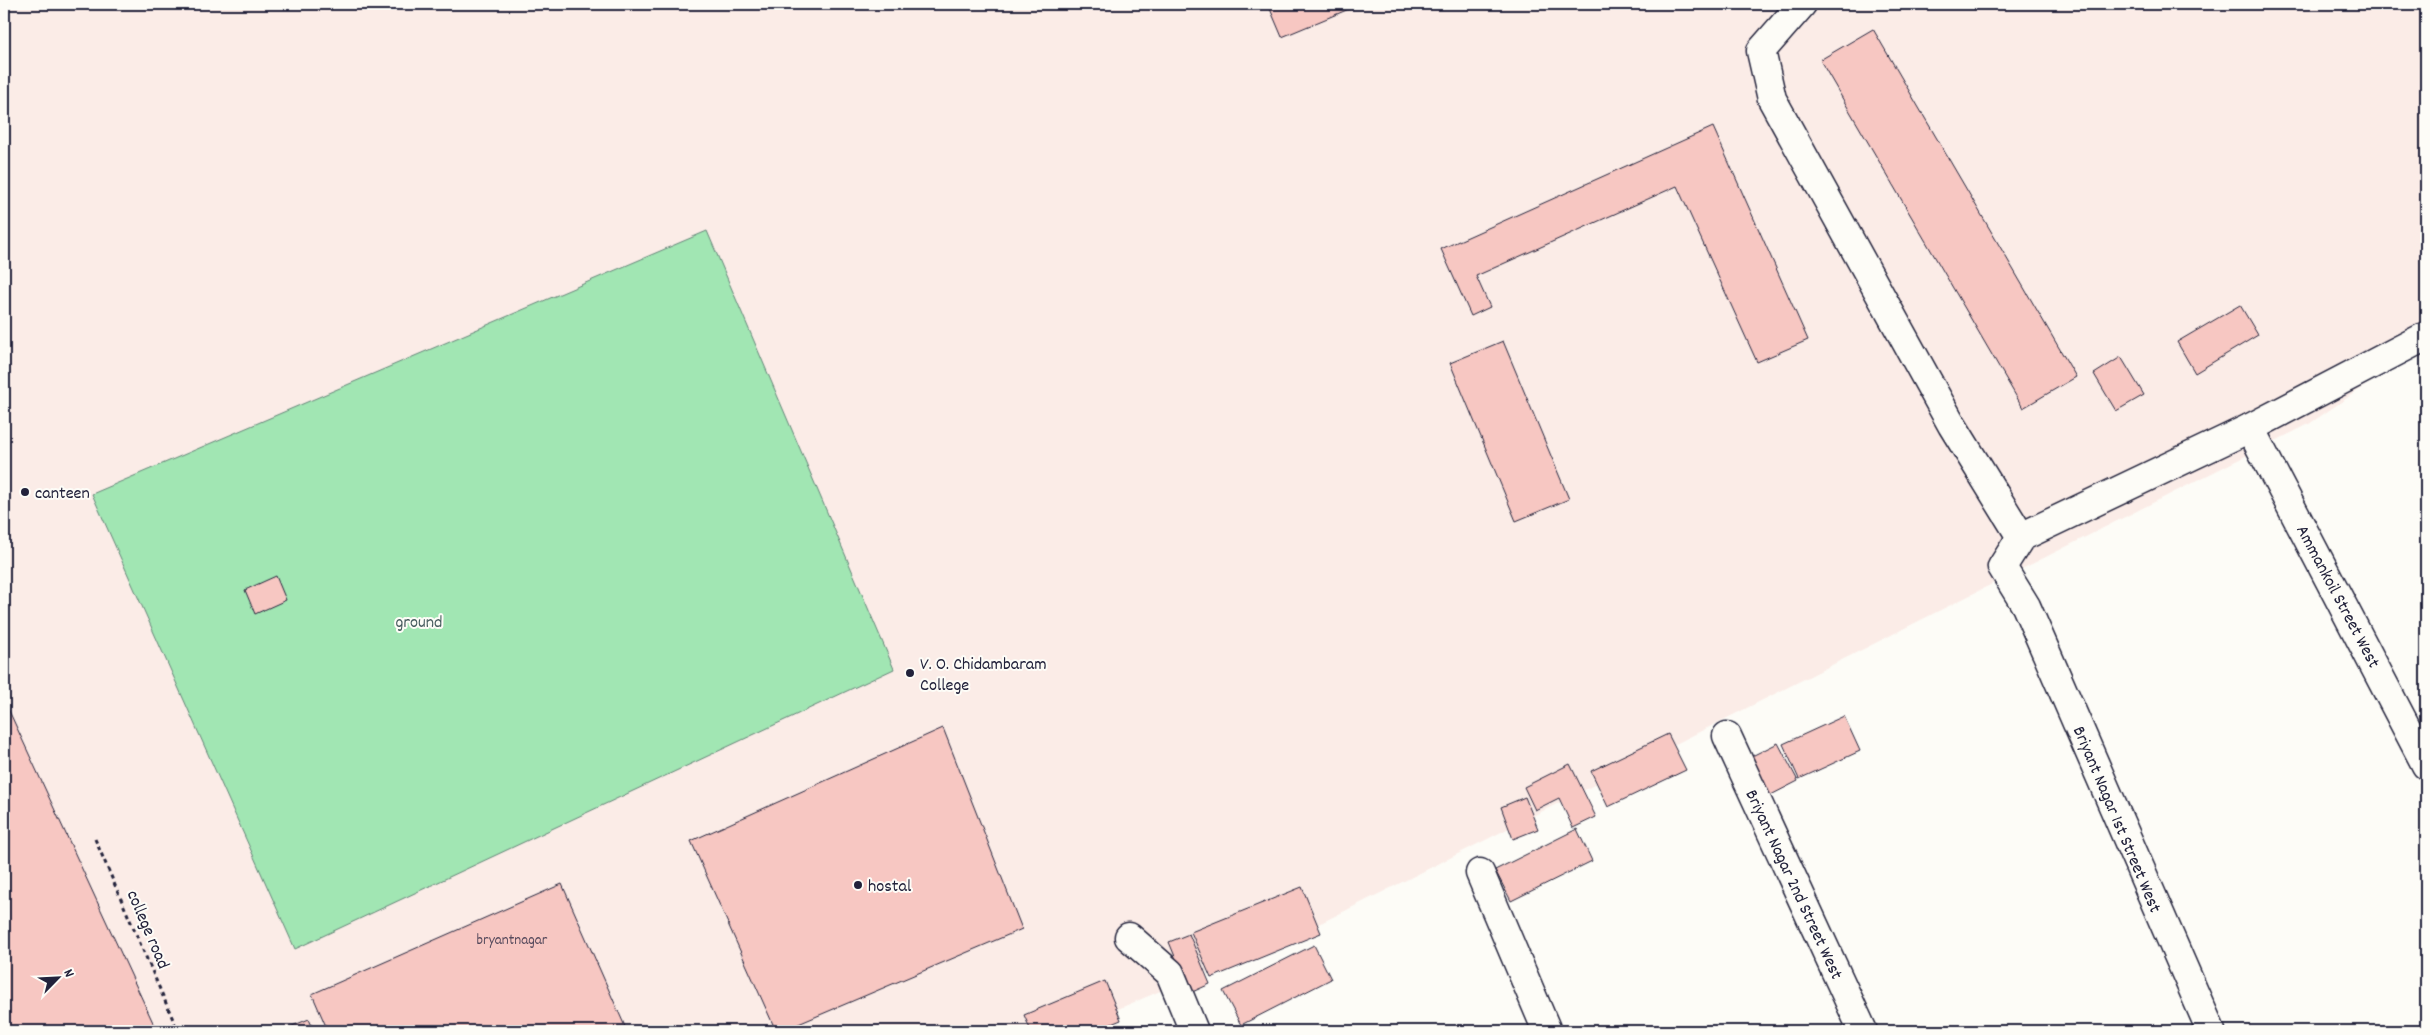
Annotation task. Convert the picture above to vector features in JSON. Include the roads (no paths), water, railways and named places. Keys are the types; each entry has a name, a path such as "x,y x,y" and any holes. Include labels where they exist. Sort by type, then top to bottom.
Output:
{"street":[{"path":"1802,4 1761,51 1772,99 1952,425 2021,537 2250,428 2426,336"},
{"name":"Ammankoil Street West","path":"2250,428 2426,765"},
{"name":"Briyant Nagar 1st Street West","path":"2021,537 2002,567 2026,606 2211,1031"},
{"name":"Briyant Nagar 2nd Street West","path":"1727,736 1863,1031"},
{"path":"1480,874 1547,1031"},
{"path":"1129,937 1170,973 1194,1031"}],"place":[{"name":"canteen","path":"25,492"},
{"name":"V. O. Chidambaram College","path":"910,673"},
{"name":"hostal","path":"858,885"}],"park label":[{"name":"ground","path":"419,621"}]}
